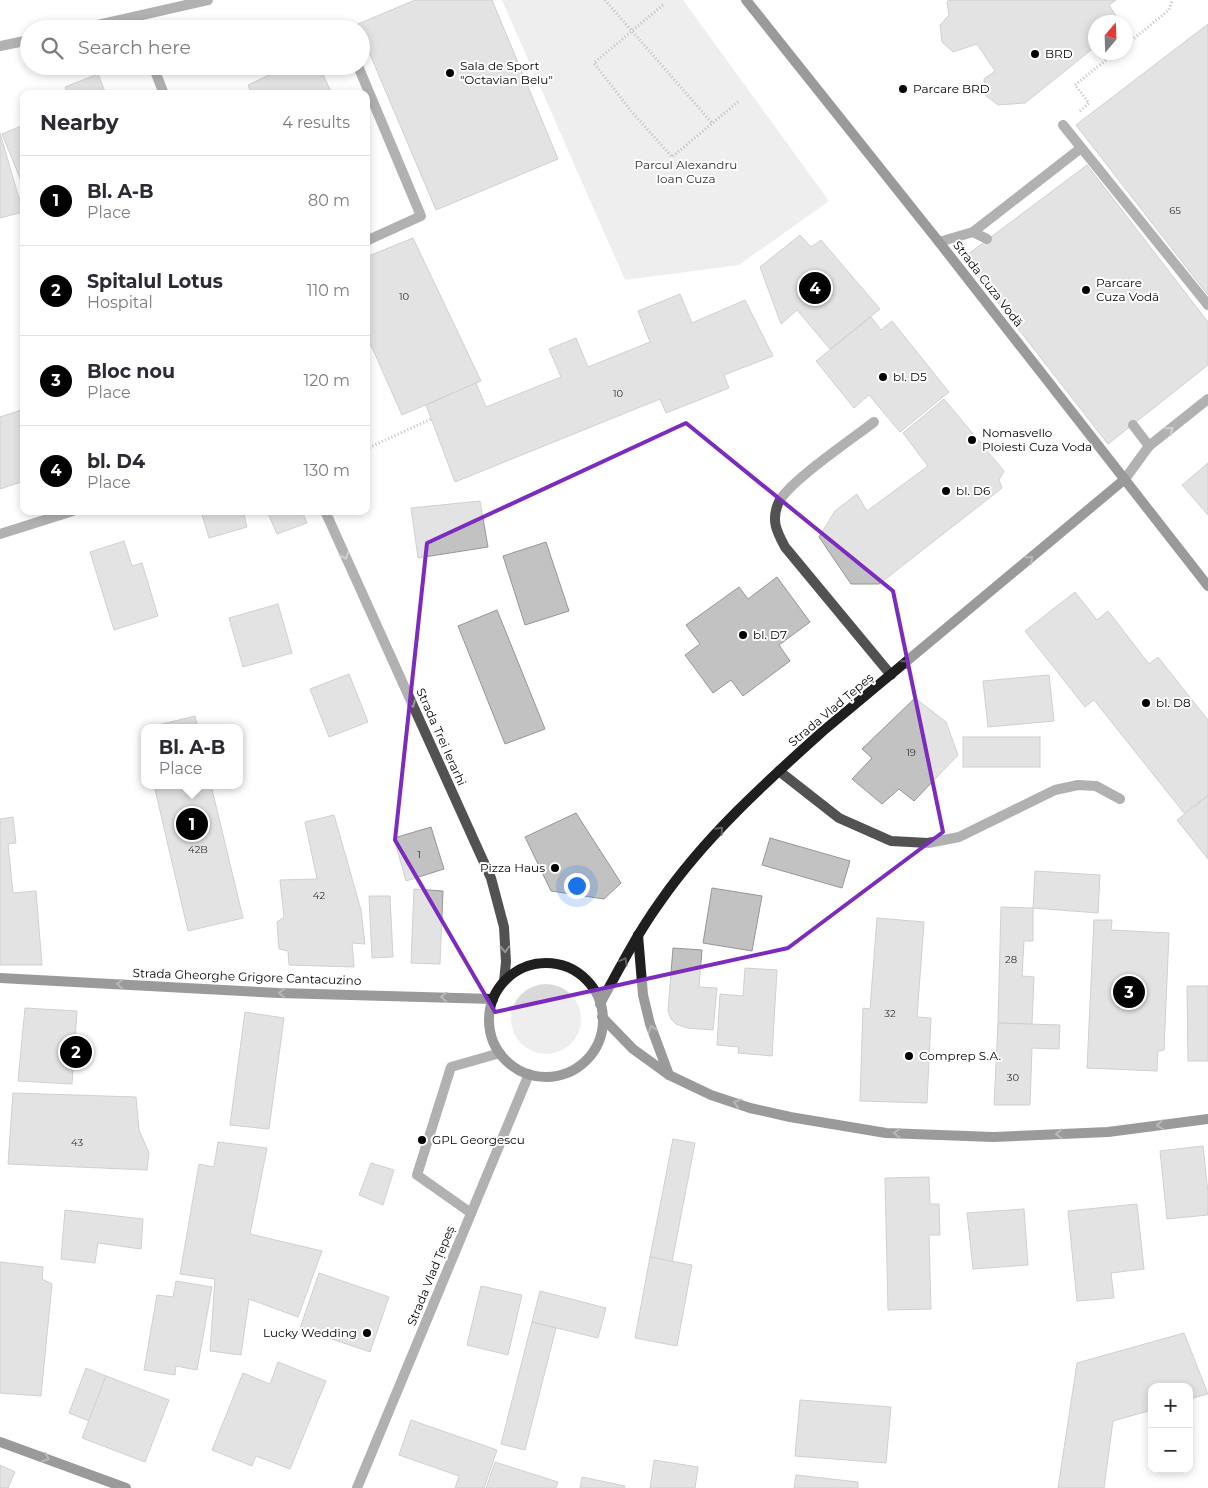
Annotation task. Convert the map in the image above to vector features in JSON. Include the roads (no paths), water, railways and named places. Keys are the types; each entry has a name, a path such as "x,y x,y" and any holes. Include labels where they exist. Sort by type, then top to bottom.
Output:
{"main road":[{"name":"Strada Cuza Vodă","path":"746,0 940,242 1208,586"},
{"name":"Strada Vlad Țepeș","path":"600,1004 660,901 719,831 779,771 823,731 1125,479"},
{"path":"638,936 643,996 650,1024 669,1075"},
{"path":"547,963 558,965 580,975 589,983 600,1004 602,1031 597,1045 583,1063 574,1070 552,1076 529,1074 508,1062 493,1041 489,1027 493,998 504,981 519,971 535,964 547,963"},
{"name":"Strada Gheorghe Grigore Cantacuzino","path":"0,978 279,993 493,998"},
{"path":"602,1017 633,1049 669,1075 711,1094 750,1108 790,1117 886,1133 1003,1137 1108,1132 1208,1119"},
{"path":"0,1442 126,1488"}],"street":[{"path":"120,20 208,0"},
{"path":"138,16 139,20"},
{"path":"0,46 20,42"},
{"path":"157,75 162,90"},
{"path":"362,75 368,90"},
{"path":"370,95 421,216 370,240"},
{"path":"1062,125 1208,305"},
{"path":"940,242 973,232 1081,148"},
{"path":"973,232 987,239"},
{"path":"1125,479 1149,446 1208,399"},
{"path":"874,422 791,485 778,503 775,528 785,547 891,675"},
{"path":"1132,425 1149,446"},
{"path":"0,534 60,515"},
{"name":"Strada Trei Ierarhi","path":"327,515 491,878 504,928 506,962 504,981"},
{"path":"779,771 839,818 891,841 928,843 960,837 1055,790 1078,785 1096,786 1120,799"},
{"path":"471,1213 417,1175 451,1067 500,1053"},
{"name":"Strada Vlad Țepeș","path":"357,1488 529,1074"}],"place":[{"name":"BRD","path":"1035,54"},
{"name":"Sala de Sport \"Octavian Belu\"","path":"450,73"},
{"name":"Parcare BRD","path":"903,89"},
{"name":"bl. D4","path":"815,288"},
{"name":"Parcare Cuza Vodă","path":"1086,290"},
{"name":"bl. D5","path":"883,377"},
{"name":"Nomasvello Ploiesti Cuza Voda","path":"972,440"},
{"name":"bl. D6","path":"946,491"},
{"name":"bl. D7","path":"743,635"},
{"name":"bl. D8","path":"1146,703"},
{"name":"Bl. A-B","path":"192,824"},
{"name":"Pizza Haus","path":"555,868"},
{"name":"Bloc nou","path":"1129,992"},
{"name":"Spitalul Lotus","path":"76,1052"},
{"name":"Comprep S.A.","path":"909,1056"},
{"name":"GPL Georgescu","path":"422,1140"},
{"name":"Lucky Wedding","path":"367,1333"}],"park label":[{"name":"Parcul Alexandru Ioan Cuza","path":"686,172"}]}
